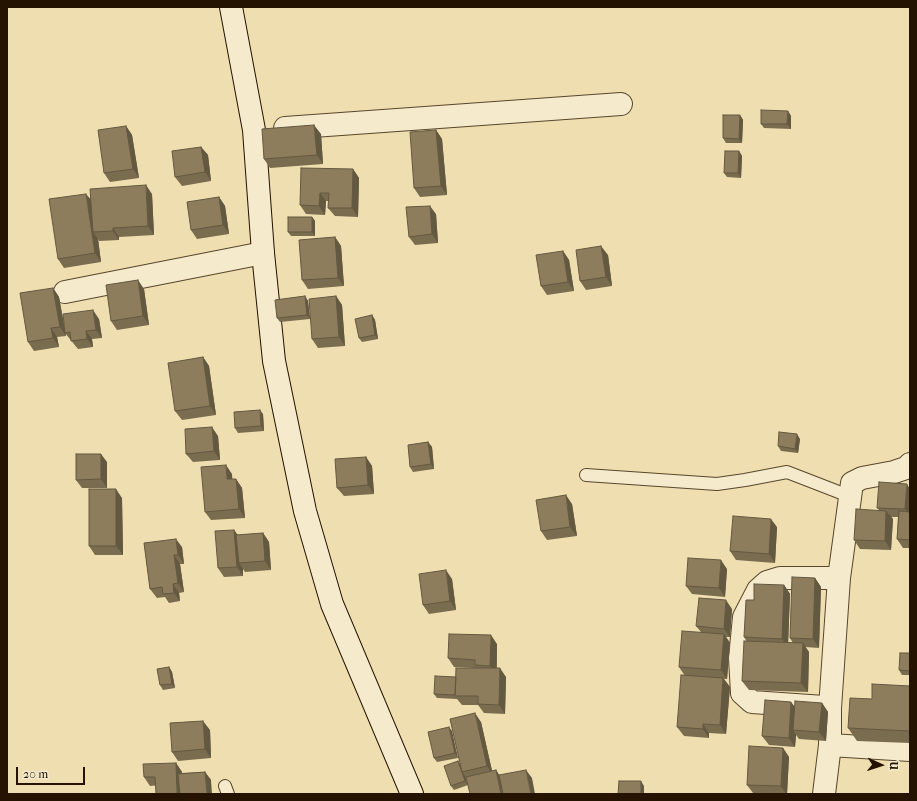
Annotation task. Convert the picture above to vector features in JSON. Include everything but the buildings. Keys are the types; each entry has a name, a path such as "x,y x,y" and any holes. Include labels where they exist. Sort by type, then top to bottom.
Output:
{"street":[{"path":"231,7 254,130 263,254 274,361 305,511 332,604 412,794"},
{"path":"254,130 621,104"},
{"path":"65,292 263,254"},
{"path":"824,794 830,745 830,708 839,578 849,496 852,483 862,478 894,472 906,468 910,464"},
{"path":"830,708 752,702 742,693 740,658 744,617 758,590 767,582 780,578 839,578"},
{"path":"830,745 910,750"}],"lane":[{"path":"586,475 717,484 787,472 849,496"}]}
